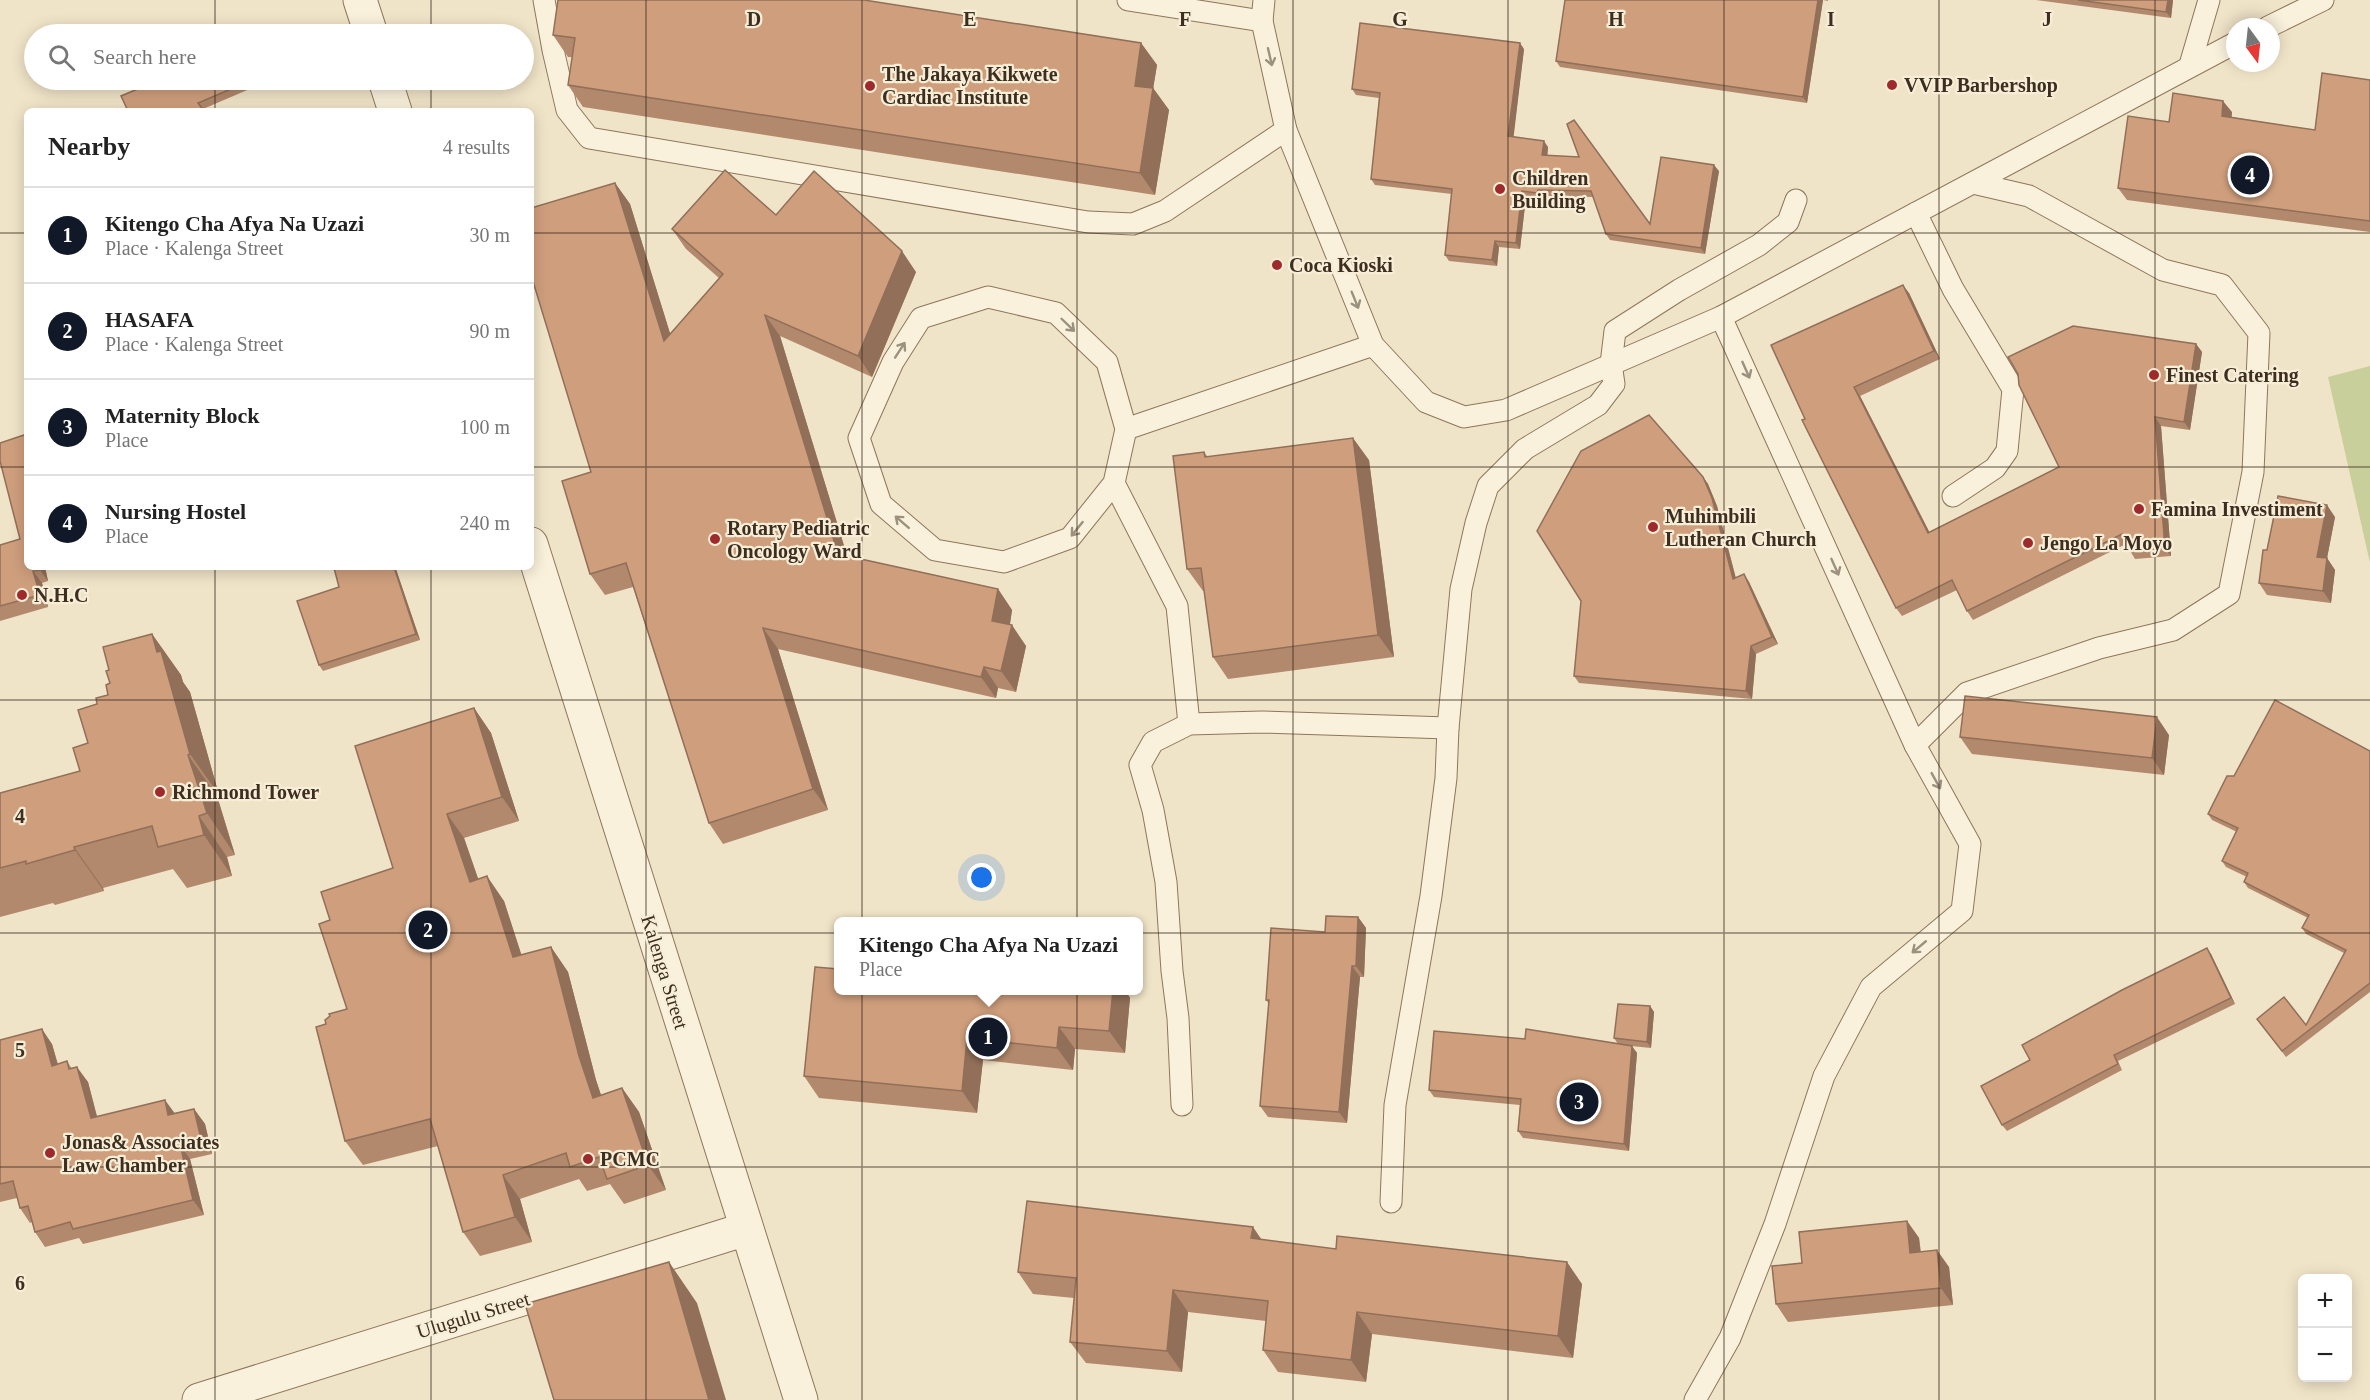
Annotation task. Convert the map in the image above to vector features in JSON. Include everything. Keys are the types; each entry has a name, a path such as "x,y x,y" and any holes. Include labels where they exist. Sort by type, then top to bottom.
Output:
{"street":[{"path":"360,0 368,24"},
{"path":"388,90 394,108"},
{"name":"Kalenga Street","path":"534,554 801,1400"},
{"name":"Ulugulu Street","path":"199,1400 746,1229"}],"lane":[{"path":"544,0 567,110 589,138 1088,222 1133,224 1165,212 1286,130"},
{"path":"1128,0 1263,10 1286,130 1373,345 1426,402 1464,417 1506,410 1721,317 2226,48"},
{"path":"2190,66 2209,0"},
{"path":"2280,21 2323,0"},
{"path":"1915,744 1967,693 2099,648 2173,630 2229,594 2253,472 2259,333 2222,285 2163,270 2029,196 1973,183"},
{"path":"1392,1202 1395,1105 1431,896 1446,778 1448,728 1461,589 1476,524 1488,486 1525,449 1598,405 1614,384 1611,364 1615,331 1679,290 1759,245 1788,222 1796,200"},
{"path":"1916,213 1953,289 2013,389 2007,450 1995,468 1953,496"},
{"path":"988,297 1056,314 1107,362 1126,429 1114,483 1070,538 1004,562 935,550 881,504 859,438 893,362 921,318 988,297"},
{"path":"1695,1400 1730,1338 1775,1224 1824,1076 1871,987 1962,911 1970,844 1915,744 1721,317"},
{"path":"1126,429 1373,345"},
{"path":"1114,483 1177,606 1189,724"},
{"path":"1182,1105 1178,1018 1172,971 1166,882 1153,810 1140,765 1153,742 1189,724 1262,722 1448,728"}],"green space":[{"path":"2370,366 2370,563 2328,377"}],"building":[{"name":"The Jakaya Kikwete Cardiac Institute","path":"558,0 864,0 1141,43 1135,86 1153,88 1140,173 568,85 575,38 553,35"},
{"path":"1565,0 1818,0 1803,97 1556,61"},
{"path":"2078,0 2168,0 2166,12"},
{"path":"1360,23 1520,43 1508,136 1544,141 1542,155 1579,157 1567,124 1574,120 1650,224 1661,157 1714,165 1701,248 1606,234 1591,191 1538,190 1537,193 1522,191 1516,243 1495,241 1492,260 1445,255 1452,189 1371,179 1380,93 1352,89"},
{"path":"2322,73 2370,80 2370,221 2118,188 2128,116 2169,122 2173,93 2223,101 2222,116 2315,130"},
{"path":"135,90 229,90 198,103 202,108 127,108 121,96"},
{"name":"Rotary Pediatric Oncology Ward","path":"725,170 776,215 814,171 902,251 858,356 765,315 838,554 998,589 992,621 1012,625 1001,671 984,667 981,677 763,628 813,789 709,823 626,563 590,574 562,481 591,472 534,285 534,207 615,183 664,341 723,274 672,229"},
{"path":"1903,285 1934,351 1854,387 1928,533 2059,467 2019,385 2018,374 2008,357 2073,326 2196,344 2184,422 2155,417 2165,548 2129,550 2122,534 1967,611 1952,580 1896,608 1802,420 1805,419 1771,345"},
{"path":"1649,415 1703,477 1712,498 1733,579 1744,574 1772,637 1751,646 1746,691 1574,676 1581,601 1537,531 1581,451"},
{"path":"24,435 24,570 40,570 33,571 40,595 0,606 0,545 20,539 0,461 0,443"},
{"path":"1353,438 1378,635 1213,657 1201,568 1187,569 1173,456 1204,452 1205,457"},
{"path":"2278,496 2327,505 2317,557 2327,558 2323,591 2259,583 2263,550 2267,550"},
{"path":"335,570 395,570 416,634 319,665 297,601 339,587"},
{"path":"152,634 157,652 161,651 190,754 188,755 207,813 199,816 204,835 158,847 152,826 74,847 75,850 26,864 26,861 0,868 0,793 80,771 73,748 88,743 78,710 97,704 96,698 108,695 106,685 110,683 106,671 109,670 103,647"},
{"path":"1965,696 2157,717 2152,758 1960,737"},
{"path":"2275,700 2370,751 2370,983 2282,1051 2257,1019 2284,997 2306,1025 2346,950 2302,928 2309,915 2244,882 2248,873 2222,861 2238,828 2208,814 2227,776 2234,776"},
{"path":"474,708 502,797 447,814 470,882 487,876 513,957 551,947 579,1056 593,1098 622,1088 648,1165 607,1179 599,1157 570,1167 566,1153 503,1175 515,1217 463,1232 430,1119 345,1141 316,1027 326,1024 325,1020 330,1016 329,1014 347,1009 319,924 330,920 321,892 393,868 355,746"},
{"path":"1326,916 1358,917 1356,966 1352,966 1339,1112 1260,1106 1269,1000 1266,1000 1271,928 1325,932"},
{"path":"2207,948 2231,998 2114,1055 2118,1064 2002,1125 1981,1086 2030,1060 2022,1045 2122,990"},
{"path":"815,967 834,969 834,995 1113,995 1109,1031 1059,1027 1057,1048 967,1038 962,1091 804,1076"},
{"path":"1618,1004 1650,1006 1647,1042 1614,1038"},
{"path":"42,1029 52,1066 67,1061 69,1069 77,1067 91,1118 165,1100 168,1115 194,1109 201,1139 180,1144 193,1200 73,1229 70,1222 35,1232 28,1206 20,1208 13,1181 0,1184 0,1040"},
{"path":"1526,1029 1632,1046 1624,1144 1518,1131 1521,1099 1429,1090 1434,1031 1525,1039"},
{"path":"1027,1201 1253,1227 1251,1238 1336,1249 1337,1236 1567,1262 1558,1336 1357,1312 1351,1360 1263,1350 1268,1301 1173,1290 1167,1351 1070,1342 1076,1278 1018,1272"},
{"path":"1907,1221 1910,1253 1937,1250 1941,1288 1776,1304 1772,1266 1802,1263 1799,1232"},
{"path":"669,1262 709,1400 554,1400 525,1304"}],"place":[{"name":"VVIP Barbershop","path":"1892,85"},
{"name":"The Jakaya Kikwete Cardiac Institute","path":"870,86"},
{"name":"Nursing Hostel","path":"2250,175"},
{"name":"Children Building","path":"1500,189"},
{"name":"Coca Kioski","path":"1277,265"},
{"name":"Finest Catering","path":"2154,375"},
{"name":"Famina Investiment","path":"2139,509"},
{"name":"Muhimbili Lutheran Church","path":"1653,527"},
{"name":"Rotary Pediatric Oncology Ward","path":"715,539"},
{"name":"Jengo La Moyo","path":"2028,543"},
{"name":"N.H.C","path":"22,595"},
{"name":"Richmond Tower","path":"160,792"},
{"name":"HASAFA","path":"428,930"},
{"name":"Kitengo Cha Afya Na Uzazi","path":"988,1037"},
{"name":"Maternity Block","path":"1579,1102"},
{"name":"Jonas& Associates Law Chamber","path":"50,1153"},
{"name":"PCMC","path":"588,1159"}]}
